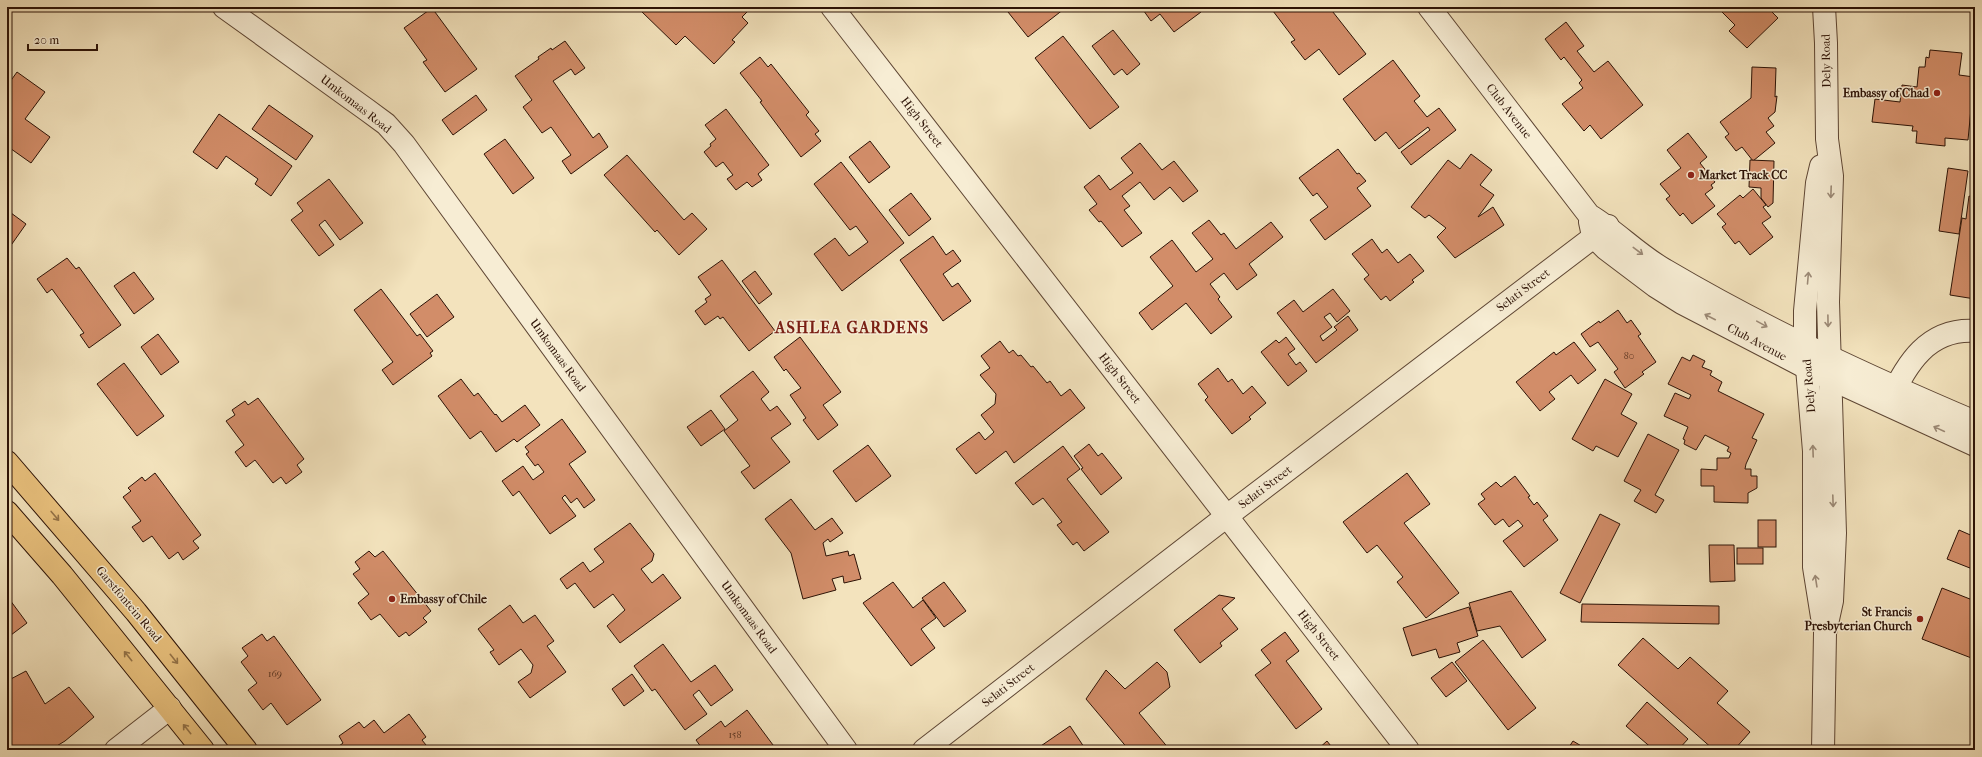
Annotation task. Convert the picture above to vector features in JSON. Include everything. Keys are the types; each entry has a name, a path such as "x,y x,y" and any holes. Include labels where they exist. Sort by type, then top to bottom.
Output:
{"main road":[{"name":"Garstfontein Road","path":"7,462 136,612 246,750"},
{"path":"7,512 62,575 203,750"}],"street":[{"name":"Umkomaas Road","path":"224,7 386,124 404,144 846,750"},
{"name":"High Street","path":"832,7 1408,750"},
{"name":"Club Avenue","path":"1429,7 1601,231 1611,253 1662,290 1807,368 1829,378 1975,422"},
{"name":"Dely Road","path":"1824,7 1827,139 1832,176 1828,302 1834,573 1832,601 1825,633"},
{"name":"Dely Road","path":"1823,750 1825,633 1814,567 1814,451 1805,344 1805,311 1817,183 1827,139"},
{"name":"Selati Street","path":"924,750 1227,516 1601,231"},
{"name":"Club Avenue","path":"1601,231 1663,269 1775,331 1805,344 1829,357 1891,396 1975,445"},
{"path":"1891,396 1913,359 1928,344 1940,336 1951,333 1975,331"},
{"path":"116,750 170,708"}],"building":[{"path":"643,7 742,7 747,12 742,17 748,23 732,40 735,42 714,64 685,36 676,45 640,10"},
{"path":"1004,7 1062,7 1064,9 1028,37"},
{"path":"1141,7 1197,7 1201,12 1174,32 1160,14 1151,21"},
{"path":"1278,7 1329,7 1366,54 1339,75 1319,49 1305,60 1291,42 1295,40 1273,11"},
{"path":"1717,7 1767,7 1778,18 1747,48 1729,31 1735,25"},
{"path":"432,8 477,69 445,92 423,62 427,60 404,28"},
{"path":"1566,22 1584,46 1577,51 1594,72 1608,61 1643,105 1601,139 1590,125 1584,131 1562,104 1583,88 1579,83 1582,80 1564,57 1561,60 1545,39"},
{"path":"1113,30 1140,64 1127,75 1122,69 1114,75 1092,46"},
{"path":"1063,36 1119,107 1090,129 1035,58"},
{"path":"565,41 585,68 575,75 571,69 553,81 593,138 599,133 608,147 571,174 562,161 571,155 551,127 542,133 523,107 532,100 515,76 539,59 538,57"},
{"name":"Embassy of Chad","path":"1930,50 1962,53 1959,75 1974,77 1968,140 1945,138 1945,146 1916,143 1917,131 1912,131 1913,126 1872,122 1875,99 1900,102 1902,85 1917,87 1919,67 1925,67 1926,57 1929,58"},
{"path":"760,57 768,67 771,64 809,112 806,115 819,131 815,134 821,141 801,157 760,102 762,101 740,73"},
{"path":"1393,60 1420,96 1414,101 1427,117 1439,108 1456,130 1411,165 1401,152 1430,130 1428,127 1399,149 1386,132 1375,141 1343,99"},
{"path":"1752,67 1776,68 1775,97 1777,96 1775,112 1768,118 1774,126 1766,132 1775,143 1753,161 1742,147 1736,151 1725,137 1729,134 1720,122 1751,98"},
{"path":"17,72 45,92 25,119 50,137 31,163 7,146 7,86"},
{"path":"476,95 487,110 453,135 442,120"},
{"path":"269,105 313,136 296,160 252,129"},
{"path":"726,109 769,165 758,174 762,180 752,187 747,182 736,190 727,179 733,175 723,162 716,167 704,152 716,139 705,125"},
{"path":"219,114 292,166 271,196 255,184 258,179 226,156 217,169 193,152"},
{"name":"Market Track CC","path":"1688,133 1707,157 1700,163 1715,182 1711,185 1713,188 1705,194 1715,206 1692,224 1683,213 1680,216 1666,199 1670,196 1660,184 1681,168 1667,150"},
{"path":"505,139 534,178 513,194 484,154"},
{"path":"870,141 890,167 869,183 849,157"},
{"path":"1140,143 1162,170 1174,161 1198,191 1183,202 1170,187 1154,200 1140,182 1122,196 1130,206 1124,210 1142,233 1122,247 1101,221 1099,222 1089,210 1097,204 1084,187 1099,175 1110,190 1133,173 1121,158"},
{"path":"1338,149 1357,174 1359,173 1366,181 1357,188 1371,206 1325,240 1310,220 1328,207 1317,193 1313,196 1299,178"},
{"path":"1471,154 1492,170 1480,185 1494,195 1478,217 1493,207 1504,225 1455,258 1437,237 1446,228 1429,215 1425,218 1411,207 1448,160 1460,169"},
{"path":"627,155 684,220 692,213 707,229 679,255 657,230 655,232 604,175"},
{"path":"1750,160 1774,161 1773,203 1768,207 1761,198 1761,188 1749,187"},
{"path":"841,162 904,243 842,291 814,254 835,238 849,256 868,242 856,226 850,230 814,184"},
{"path":"1948,168 1968,171 1959,234 1939,231"},
{"path":"329,179 363,223 340,240 325,220 319,225 334,245 319,256 291,220 303,211 297,203"},
{"path":"1753,189 1766,205 1763,207 1771,217 1762,223 1773,237 1750,255 1739,241 1735,244 1722,227 1726,224 1717,214 1740,195 1743,198"},
{"path":"911,193 931,219 909,236 889,210"},
{"path":"1975,194 1975,299 1950,295 1962,218 1966,219 1969,196 1972,197"},
{"path":"7,210 26,224 7,251"},
{"path":"1209,220 1221,235 1224,233 1236,249 1271,222 1283,237 1249,264 1257,275 1237,290 1224,273 1210,284 1220,297 1218,299 1232,317 1211,334 1186,303 1152,330 1139,313 1173,286 1150,257 1172,240 1196,272 1213,259 1192,233"},
{"path":"933,236 946,255 953,250 961,261 943,274 952,287 958,283 971,301 943,321 900,260"},
{"path":"1372,239 1382,253 1387,249 1398,263 1410,254 1424,271 1412,280 1414,282 1390,301 1386,296 1381,300 1364,279 1369,275 1352,254"},
{"path":"67,258 76,269 79,267 121,325 89,348 80,335 84,333 52,289 47,293 37,279"},
{"path":"722,260 775,331 749,351 723,317 720,319 718,316 705,325 695,311 707,302 705,299 711,295 698,277"},
{"path":"755,271 772,294 759,304 742,281"},
{"path":"134,272 154,299 134,314 114,286"},
{"path":"381,289 417,336 420,334 433,351 430,353 432,356 393,385 382,370 393,362 354,310"},
{"path":"1333,289 1350,311 1337,322 1330,313 1324,317 1332,327 1320,336 1323,341 1337,330 1334,327 1348,316 1358,330 1316,363 1277,313 1294,300 1303,312"},
{"path":"437,294 454,317 427,337 410,314"},
{"path":"1618,310 1627,323 1631,320 1641,334 1638,336 1656,362 1642,372 1644,374 1625,388 1614,372 1618,369 1598,342 1590,347 1581,334"},
{"path":"158,334 179,362 161,375 141,347"},
{"path":"800,337 841,392 823,405 838,425 818,440 803,420 806,418 790,395 801,388 786,369 784,371 774,357"},
{"path":"1286,337 1295,349 1288,354 1296,365 1300,362 1307,371 1288,386 1261,352 1276,340 1279,343"},
{"path":"1000,341 1009,353 1013,350 1018,356 1021,355 1031,367 1033,366 1047,383 1050,381 1061,396 1070,389 1085,408 1014,463 1006,451 976,474 956,449 979,432 985,440 994,432 981,415 995,404 996,394 980,375 990,368 981,356"},
{"path":"1574,342 1596,370 1578,384 1571,375 1549,392 1555,399 1540,411 1516,382 1554,352 1556,355"},
{"path":"1693,355 1705,361 1702,367 1712,371 1710,375 1722,382 1718,391 1764,414 1752,438 1757,440 1745,469 1751,469 1751,476 1757,476 1757,488 1748,493 1748,503 1714,502 1714,486 1701,486 1701,469 1717,470 1717,458 1729,458 1731,453 1727,451 1729,447 1705,435 1696,450 1684,444 1685,440 1683,439 1688,427 1664,416 1675,393 1689,399 1691,395 1668,384 1682,357 1690,361"},
{"path":"124,363 164,416 137,436 97,384"},
{"path":"1218,368 1228,382 1232,379 1243,394 1252,386 1266,403 1249,417 1251,419 1232,434 1205,400 1208,397 1198,384"},
{"path":"753,371 769,392 761,399 770,411 777,406 791,424 771,438 790,462 754,489 741,472 750,466 724,431 738,420 720,396"},
{"path":"461,379 474,396 478,393 502,422 525,405 540,425 517,442 514,439 496,452 481,431 470,439 438,396"},
{"path":"1605,379 1632,394 1621,414 1637,423 1618,457 1596,446 1593,451 1572,439"},
{"path":"258,398 304,459 297,465 302,472 286,484 281,477 273,483 255,460 246,467 235,452 244,445 226,421 235,415 232,410 245,401 248,405"},
{"path":"711,410 725,429 701,446 687,427"},
{"path":"562,419 586,452 569,464 595,500 584,508 577,498 571,503 565,495 562,498 576,516 550,534 519,491 513,496 502,481 523,466 533,480 544,472 538,464 535,466 526,454 529,452 525,447"},
{"path":"1648,434 1679,450 1655,495 1664,500 1656,513 1634,501 1641,490 1624,481"},
{"path":"1089,444 1098,456 1102,453 1122,478 1101,495 1081,469 1083,468 1074,456"},
{"path":"868,445 891,476 856,502 833,471"},
{"path":"1063,446 1080,469 1067,479 1109,532 1084,551 1077,542 1073,545 1057,525 1062,522 1043,498 1033,505 1015,483"},
{"path":"155,473 201,535 193,541 199,548 183,560 178,552 169,559 152,536 143,542 132,527 141,521 123,497 131,491 128,488 142,477 145,481"},
{"path":"1407,473 1430,504 1404,523 1459,593 1426,618 1397,582 1403,577 1377,545 1367,553 1343,522"},
{"path":"1515,476 1530,496 1528,497 1534,505 1537,502 1548,516 1543,520 1558,540 1524,567 1503,541 1523,526 1518,520 1509,527 1503,519 1495,525 1478,504 1485,499 1481,494 1496,482 1501,487"},
{"path":"791,499 815,530 832,518 843,533 830,542 828,539 823,543 826,556 848,551 849,556 854,554 861,579 844,583 843,576 832,579 836,590 803,599 791,553 765,519"},
{"path":"1600,514 1620,524 1580,603 1560,593"},
{"path":"1758,520 1776,520 1776,547 1758,547"},
{"path":"630,523 654,554 652,561 641,569 652,583 663,574 681,598 620,643 607,626 625,610 613,594 594,608 575,583 567,589 560,579 583,562 590,572 604,562 594,549"},
{"path":"1959,530 1975,537 1975,570 1947,559"},
{"path":"1709,545 1734,545 1735,581 1710,582"},
{"path":"1737,548 1763,548 1763,564 1737,564"},
{"name":"Embassy of Chile","path":"369,551 375,557 383,551 431,611 423,618 427,622 409,636 406,632 399,637 380,614 371,620 358,603 369,594 353,574 360,569 355,562"},
{"path":"893,582 913,608 923,600 936,618 921,629 935,648 911,666 863,603"},
{"path":"944,582 966,611 944,627 922,598"},
{"path":"1942,588 1975,601 1974,659 1922,639"},
{"path":"1511,591 1546,640 1522,658 1500,626 1477,631 1469,603"},
{"path":"1219,595 1235,598 1222,609 1238,629 1220,643 1222,646 1200,663 1174,630"},
{"path":"7,596 27,623 7,638"},
{"path":"1582,604 1719,606 1719,624 1581,622"},
{"path":"510,605 523,623 535,615 554,641 547,646 566,672 530,698 518,682 531,673 533,665 521,649 499,665 490,652 494,650 478,629"},
{"path":"1469,607 1478,636 1457,643 1460,652 1439,658 1436,649 1412,656 1403,628"},
{"path":"1285,632 1299,651 1286,661 1322,709 1296,729 1255,675 1271,663 1261,650"},
{"path":"262,634 267,641 274,636 321,700 287,725 271,703 263,710 248,690 257,683 241,662 248,656 242,648"},
{"path":"1643,638 1678,669 1690,657 1728,691 1717,703 1750,732 1734,750 1714,750 1618,665"},
{"path":"1483,640 1536,708 1508,730 1455,662"},
{"path":"663,644 691,682 715,665 733,690 711,706 699,690 693,695 707,714 685,730 655,689 652,691 634,666"},
{"path":"1157,662 1167,672 1170,687 1139,713 1170,750 1129,750 1086,699 1106,670 1125,689"},
{"path":"1452,662 1467,681 1446,697 1431,678"},
{"path":"26,671 45,704 69,687 94,717 65,741 50,750 7,750 7,729 9,728 7,724 7,681"},
{"path":"632,674 644,691 624,706 612,689"},
{"path":"1647,702 1688,739 1678,750 1654,750 1626,726"},
{"path":"747,710 776,749 698,750 701,747 696,740 721,721 725,727"},
{"path":"409,714 426,737 422,740 430,750 334,750 343,743 339,736 359,722 364,728 374,720 384,733"},
{"path":"1070,726 1086,750 1035,750"},
{"path":"1327,741 1334,750 1317,750"},
{"path":"1573,741 1588,750 1567,750"}],"place":[{"name":"Embassy of Chad","path":"1937,93"},
{"name":"Market Track CC","path":"1691,175"},
{"name":"Embassy of Chile","path":"392,599"},
{"name":"St Francis Presbyterian Church","path":"1920,619"}],"district":[{"name":"ASHLEA GARDENS","path":"852,327"}]}
